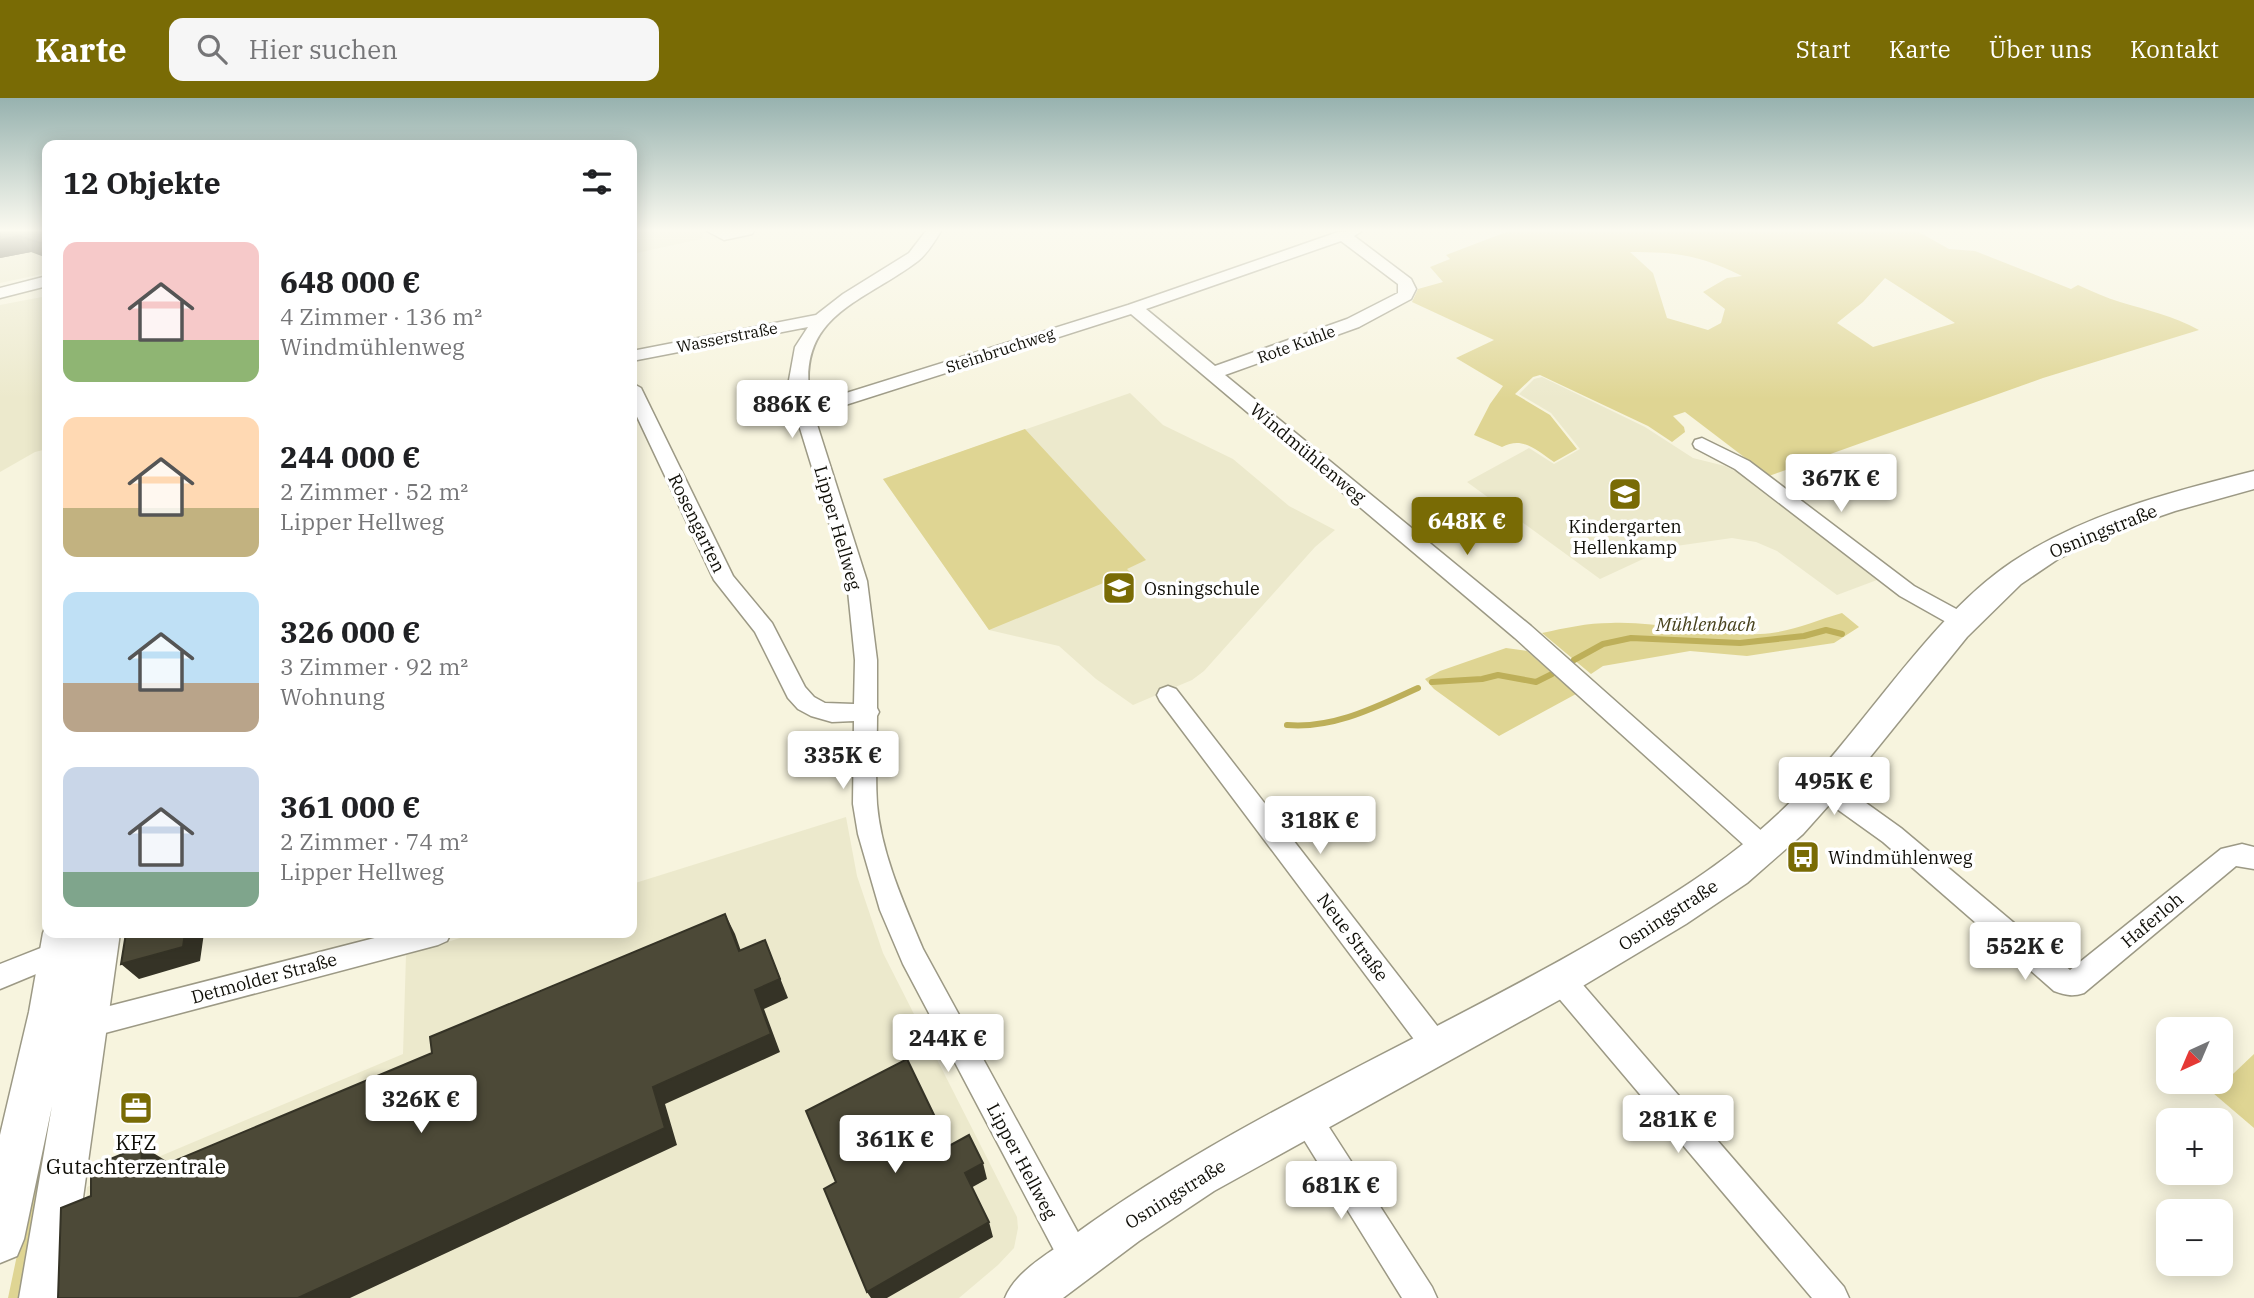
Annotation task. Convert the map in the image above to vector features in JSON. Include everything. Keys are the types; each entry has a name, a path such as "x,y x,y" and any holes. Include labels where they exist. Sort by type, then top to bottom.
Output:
{"main road":[{"name":"Osningstraße","path":"1027,1298 1131,1220 1222,1163 1435,1045 1561,980 1648,929 1737,870 1764,848 1825,788 1963,622 2017,572 2051,550 2135,516 2254,480"},
{"path":"44,1298 54,1222 90,1024 74,939"},
{"path":"0,1239 74,939"}],"street":[{"path":"0,293 26,287"},
{"path":"23,288 35,287"},
{"name":"Lipper Hellweg","path":"865,287 821,319 804,347 798,380 804,412 857,581 866,660 868,712 865,804 877,862 893,910 913,956 1076,1260"},
{"name":"Steinbruchweg","path":"804,412 1192,287"},
{"name":"Rote Kuhle","path":"1213,373 1385,309 1405,296 1407,287"},
{"name":"Windmühlenweg","path":"1134,307 1569,671 1764,848"},
{"name":"Wasserstraße","path":"637,355 821,319"},
{"name":"Rosengarten","path":"637,398 724,580 764,628 796,692 806,703 819,710 832,713 868,712"},
{"path":"1702,444 1742,465 1907,591 1963,622"},
{"name":"Neue Straße","path":"1168,695 1435,1045"},
{"name":"Haferloh","path":"1825,788 1892,835 2064,982 2074,984 2230,856 2254,858"},
{"name":"Detmolder Straße","path":"90,1024 419,938"},
{"path":"0,977 74,939"},
{"path":"1561,980 1833,1298"},
{"path":"1306,1117 1420,1298"}],"shaded area":[{"path":"1657,287 1667,318 1708,330 1721,323 1725,309 1703,292 1712,287 1877,287 1837,323 1873,347 1955,323 1899,287 2083,287 2170,317 2199,330 2043,378 1769,476 1685,412 1673,416 1684,427 1685,432 1672,442 1648,426 1540,375 1533,377 1515,394 1550,415 1577,449 1554,462 1523,444 1502,447 1474,435 1503,386 1456,358 1494,340 1412,302 1418,289"},
{"path":"42,297 42,450 0,472 0,305"},
{"name":"Kindergarten Hellenkamp","path":"1542,377 1645,427 1693,458 1725,466 1741,474 1877,580 1837,595 1777,551 1756,542 1732,538 1669,547 1600,579 1467,482 1529,448 1554,464 1580,449 1551,413 1519,394 1534,379"},
{"name":"Osningschule","path":"1130,393 1163,425 1233,459 1289,506 1335,530 1315,547 1204,671 1192,680 1133,705 1096,679 1059,646 989,630 883,479"},
{"path":"1025,429 1146,560 1127,569 1130,572 989,630 883,479"},
{"path":"1842,613 1859,627 1834,643 1747,656 1690,651 1603,666 1591,674 1542,633 1602,623 1629,623 1760,634 1791,629"},
{"path":"1506,648 1527,651 1576,694 1499,736 1434,689 1425,679 1440,671"},
{"path":"846,817 857,876 883,953 1017,1217 1014,1248 998,1265 959,1298 80,1298 87,1187 403,1054 406,955 460,938 637,938 637,882"},
{"path":"2254,1054 2254,1128 2214,1094 2233,1094 2233,1074"},
{"path":"55,1101 21,1298 8,1298 49,1103"}],"building":[{"path":"725,914 739,951 765,940 780,979 755,990 771,1034 653,1087 665,1128 298,1298 58,1298 61,1208 91,1196 91,1167 142,1146 141,1175 432,1053 430,1037"},
{"path":"125,938 184,938 183,947 121,964"},
{"path":"907,1059 949,1146 969,1135 983,1163 965,1173 989,1222 867,1292 824,1189 836,1182 806,1111"}],"waterway":[{"name":"Mühlenbach","path":"1574,660 1603,644 1631,638 1740,643 1804,636 1826,630 1842,634"},
{"name":"Mühlenbach","path":"1432,682 1482,679 1498,675 1536,682 1552,674"},
{"name":"Mühlenbach","path":"1287,725 1321,724 1338,720 1418,688"}],"place":[{"name":"Kindergarten Hellenkamp","path":"1625,494"},
{"name":"Osningschule","path":"1119,588"},
{"name":"Windmühlenweg","path":"1803,857"},
{"name":"KFZ Gutachterzentrale","path":"136,1108"}]}
